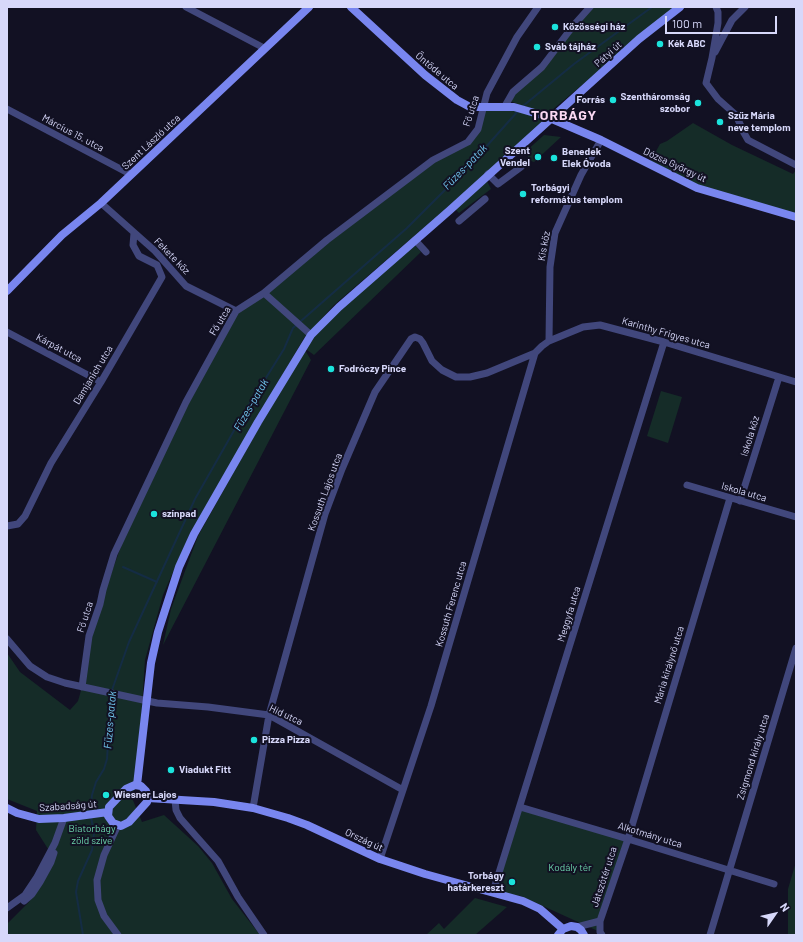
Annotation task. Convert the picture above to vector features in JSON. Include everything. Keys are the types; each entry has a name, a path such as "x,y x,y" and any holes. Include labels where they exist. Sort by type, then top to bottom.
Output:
{"street":[{"path":"186,7 264,48"},
{"name":"Szent László utca","path":"7,291 62,235 100,203 308,7"},
{"name":"Öntöde utca","path":"351,7 425,75 457,100 470,107 514,107 530,110 551,118"},
{"name":"Fő utca","path":"82,687 89,636 114,554 186,402 236,311 264,293 327,240 433,160 468,142 478,129 488,93 517,37 538,7"},
{"path":"505,106 513,92 542,67 572,26 590,7"},
{"name":"Pátyi út","path":"551,118 639,39 680,7"},
{"path":"716,7 718,12 718,23 706,84 718,99 736,115 748,140 796,165"},
{"path":"712,58 732,20 745,7"},
{"name":"Március 15. utca","path":"7,109 130,174"},
{"path":"118,935 104,916 98,900 97,880 104,855 118,825 125,825 129,822 145,805 148,798 146,791 141,786 137,785 151,663 158,632 179,567 194,534 258,422 311,335 339,306 551,118"},
{"name":"Dózsa György út","path":"551,118 601,140 697,188 796,217"},
{"name":"Kis köz","path":"549,341 550,267 555,233 580,176 601,140"},
{"path":"488,174 498,184 521,167"},
{"path":"459,221 485,199"},
{"name":"Fekete köz","path":"100,203 154,251 186,286 236,311"},
{"name":"Damjanich utca","path":"7,526 18,524 25,516 51,463 101,382 162,278 157,265 139,256 133,245 134,233"},
{"path":"415,240 426,252"},
{"path":"264,293 311,335"},
{"name":"Karinthy Frigyes utca","path":"535,353 549,341 583,327 600,325 664,342 796,382"},
{"name":"Kárpát utca","path":"7,332 101,382"},
{"name":"Kossuth Lajos utca","path":"253,808 269,715 325,514 342,469 375,392 408,342 416,337 420,338 432,361 442,370 456,377 470,378 487,373 535,353"},
{"name":"Meggyfa utca","path":"493,892 664,342"},
{"name":"Kossuth Ferenc utca","path":"380,859 431,706 535,353"},
{"name":"Iskola köz","path":"740,501 779,377"},
{"name":"Iskola utca","path":"687,485 796,517"},
{"name":"Mária királynő utca","path":"628,838 730,498"},
{"path":"7,638 30,666 47,677 65,684 147,700"},
{"name":"Zsigmond király utca","path":"710,935 796,648"},
{"name":"Híd utca","path":"147,700 269,715 403,790"},
{"name":"Szabadság út","path":"118,825 110,820 108,812 110,805 126,789 132,785 137,785"},
{"name":"Ország út","path":"148,798 214,802 253,808 307,825 380,859 425,874 523,901 540,909 560,932"},
{"path":"175,800 176,810 180,818 218,861 238,897 264,935"},
{"name":"Alkotmány utca","path":"520,807 628,838 774,884"},
{"name":"Szabadság út","path":"7,808 28,817 48,819 108,812"},
{"path":"7,908 25,895 37,877 54,845 64,818"},
{"name":"Játszótér utca","path":"601,934 600,922 628,838"},
{"path":"7,911 32,894 51,862 54,854 54,845"},
{"name":"Játszótér utca","path":"577,927 600,922"},
{"path":"560,932 571,926 577,927 584,935"}],"green space":[{"name":"Biatorbágy zöld szíve","path":"591,7 676,7 546,115 551,118 334,305 304,338 190,533 163,595 145,660 137,781 132,798 142,822 164,815 198,846 212,863 232,899 260,935 8,935 7,924 29,902 55,860 36,830 37,811 7,799 7,653 20,672 70,710 78,701 82,687 89,636 135,507 236,311 434,160 468,142 485,108 539,113 508,100"},
{"path":"693,123 732,145 793,174 796,170 796,217 697,188 649,164 660,144 667,141"},
{"path":"544,135 561,137 534,162 531,161 525,152"},
{"path":"487,181 491,189 459,213 453,207"},
{"path":"414,244 421,252 314,355 303,347 364,285"},
{"path":"305,350 311,360 163,645 171,609 198,536 276,397"},
{"path":"661,391 682,397 668,443 647,436"},
{"name":"Kodály tér","path":"520,807 628,839 600,932 521,896 493,892"},
{"path":"796,862 796,935 788,935 788,889"},
{"path":"475,898 507,907 475,935 426,935 439,923 444,929"}],"waterway":[{"name":"Füzes-patak","path":"523,106 574,64 652,7"},
{"name":"Füzes-patak","path":"112,690 129,642 195,499 244,413 284,349 293,328 407,228 468,167 518,111"},
{"path":"123,567 157,582"},
{"name":"Füzes-patak","path":"90,813 92,795 96,782 104,769 107,759 111,695"},
{"name":"Füzes-patak","path":"83,935 76,892 78,881 92,850 94,833 91,817"}],"place":[{"name":"Közösségi ház","path":"555,27"},
{"name":"Kék ABC","path":"660,44"},
{"name":"Sváb tájház","path":"537,47"},
{"name":"Forrás","path":"613,100"},
{"name":"Szentháromság szobor","path":"698,103"},
{"name":"Szűz Mária neve templom","path":"720,122"},
{"name":"Szent Vendel","path":"538,157"},
{"name":"Benedek Elek Óvoda","path":"554,158"},
{"name":"Torbágyi református templom","path":"523,194"},
{"name":"Fodróczy Pince","path":"331,369"},
{"name":"színpad","path":"154,514"},
{"name":"Pizza Pizza","path":"254,740"},
{"name":"Viadukt Fitt","path":"171,770"},
{"name":"Wiesner Lajos","path":"106,795"},
{"name":"Torbágy határkereszt","path":"512,882"}],"district":[{"name":"TORBÁGY","path":"564,115"}]}
